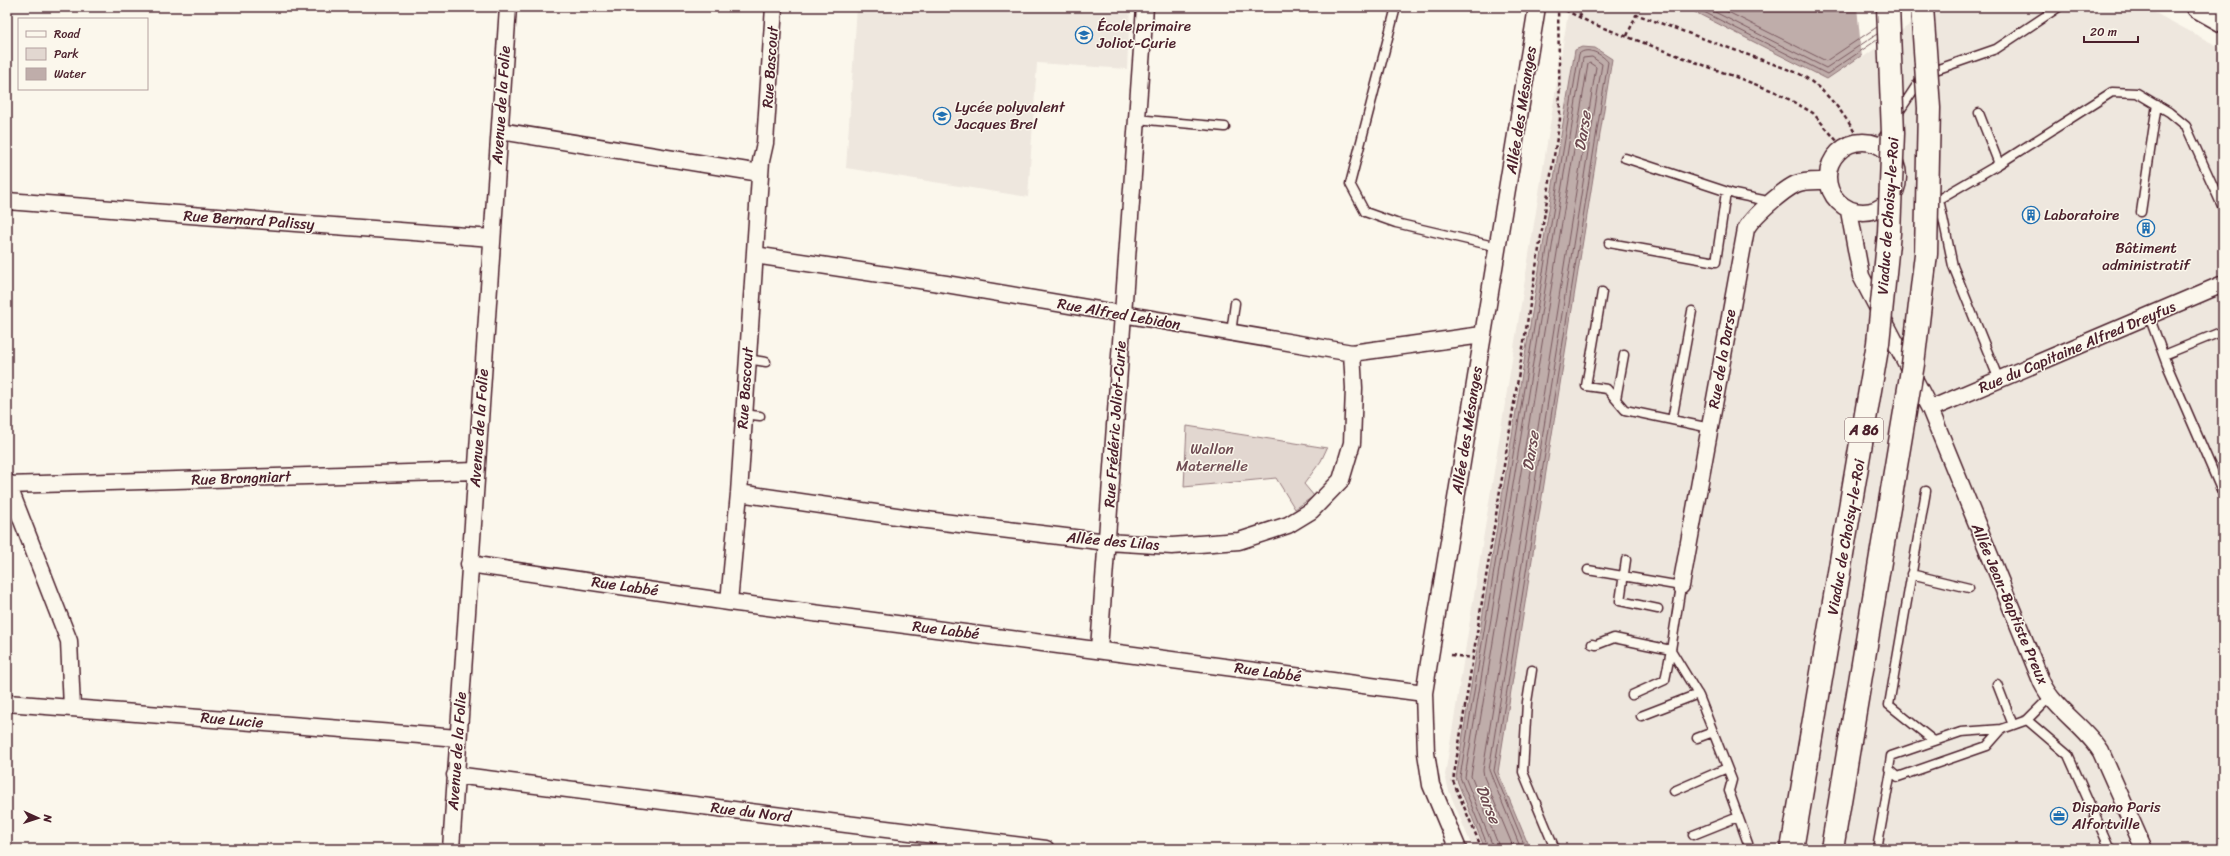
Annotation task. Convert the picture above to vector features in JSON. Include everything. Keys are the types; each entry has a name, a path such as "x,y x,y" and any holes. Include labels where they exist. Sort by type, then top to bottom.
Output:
{"main road":[{"name":"Viaduc de Choisy-le-Roi","path":"1792,849 1878,343 1889,233 1893,133 1888,7"},
{"name":"A 86","path":"1832,849 1913,364 1926,254 1929,108 1922,7"},
{"path":"2198,7 2223,21"}],"street":[{"name":"Avenue de la Folie","path":"451,849 469,564 508,7"},
{"name":"Rue Bascout","path":"729,602 739,493 761,155 766,143 774,7"},
{"name":"Rue Frédéric Joliot-Curie","path":"1099,649 1145,7"},
{"name":"Allée des Mésanges","path":"1458,849 1431,785 1426,753 1424,693 1537,7"},
{"path":"500,131 760,174"},
{"path":"1860,142 1878,145 1886,151 1895,164 1898,179 1896,189 1884,206 1875,211 1862,213 1850,211 1838,204 1827,181 1831,162 1842,148 1860,142"},
{"name":"Rue de la Darse","path":"1681,586 1745,233 1752,220 1796,184 1827,181"},
{"name":"Rue Bernard Palissy","path":"7,201 492,238"},
{"name":"Allée Jean-Baptiste Preux","path":"1850,211 1861,276 1930,409 2040,678 2051,696 2092,738 2101,752 2144,849"},
{"name":"Rue Alfred Lebidon","path":"755,255 946,284 1352,353 1482,335"},
{"name":"Rue du Capitaine Alfred Dreyfus","path":"1930,409 2223,284"},
{"name":"Allée des Lilas","path":"739,493 910,518 1107,542 1172,546 1239,541 1288,525 1311,511 1341,480 1352,443 1354,388 1352,353"},
{"name":"Rue Brongniart","path":"7,484 476,471"},
{"path":"7,484 69,641 72,708"},
{"name":"Rue Labbé","path":"469,564 729,602 1099,649 1424,693"},
{"name":"Rue Lucie","path":"7,703 458,738"},
{"name":"Rue du Nord","path":"455,775 1046,849"}],"lane":[{"path":"1396,7 1350,184 1365,212 1396,223 1498,248"},
{"path":"1878,145 1924,74 1996,49 2059,7"},
{"path":"1999,380 1953,266 1939,199 1999,164 2112,92 2138,92 2186,126 2223,208"},
{"path":"2141,212 2157,104"},
{"path":"1979,113 1999,164"},
{"path":"1136,119 1226,126"},
{"path":"1625,158 1726,192 1763,200 1769,206"},
{"path":"1608,243 1716,262 1726,192"},
{"path":"1602,292 1586,386 1607,389 1625,410 1710,428"},
{"path":"1231,333 1235,303"},
{"path":"1672,420 1692,311"},
{"path":"2149,316 2223,494"},
{"path":"2164,355 2223,331"},
{"path":"1616,399 1624,355"},
{"path":"747,359 766,362"},
{"path":"743,414 760,416"},
{"path":"1926,491 1889,705 1934,741"},
{"path":"1626,560 1620,601 1658,609"},
{"path":"1588,570 1681,586 1665,680 1632,694"},
{"path":"1911,574 1969,588"},
{"path":"1592,644 1596,645 1614,638 1671,650 1698,694 1732,780 1729,791 1750,849"},
{"path":"1532,670 1527,702 1523,772 1556,849"},
{"path":"1997,684 2013,725"},
{"path":"1641,716 1698,694"},
{"path":"1877,849 1891,771 1889,769 1891,756 1961,732 2002,729 2027,720 2051,696"},
{"path":"2027,720 2068,755 2110,849"},
{"path":"1891,771 1898,777 1987,746 2002,729"},
{"path":"1697,738 1713,732"},
{"path":"1674,791 1727,768"},
{"path":"1693,835 1738,817"}],"path":[{"path":"1482,849 1453,781 1560,119 1558,7 1627,36 1776,92 1805,107 1822,122 1842,148"},
{"path":"1576,7 1582,18"},
{"path":"1627,36 1636,15 1638,14 1798,73 1811,80 1823,91 1849,122 1860,142"},
{"path":"1451,655 1473,658"}],"shaded area":[{"name":"Lycée polyvalent Jacques Brel","path":"857,7 1130,7 1127,69 1037,63 1028,197 846,168"},
{"path":"1569,7 2144,7 2223,49 2223,849 1473,849 1449,791 1445,775"}],"green space":[{"name":"Wallon Maternelle","path":"1187,426 1327,448 1321,461 1304,484 1314,496 1295,509 1276,478 1184,487"}],"water":[{"path":"1685,7 1933,7 1827,79"},
{"name":"Darse","path":"1582,47 1595,48 1612,59 1498,772 1530,849 1485,849 1456,778 1575,50"}],"pier":[{"path":"1857,7 1935,7 1862,58"}],"place":[{"name":"École primaire Joliot-Curie","path":"1084,35"},
{"name":"Lycée polyvalent Jacques Brel","path":"942,116"},
{"name":"Laboratoire","path":"2031,215"},
{"name":"Bâtiment administratif","path":"2146,228"},
{"name":"Dispano Paris Alfortville","path":"2059,816"}]}
